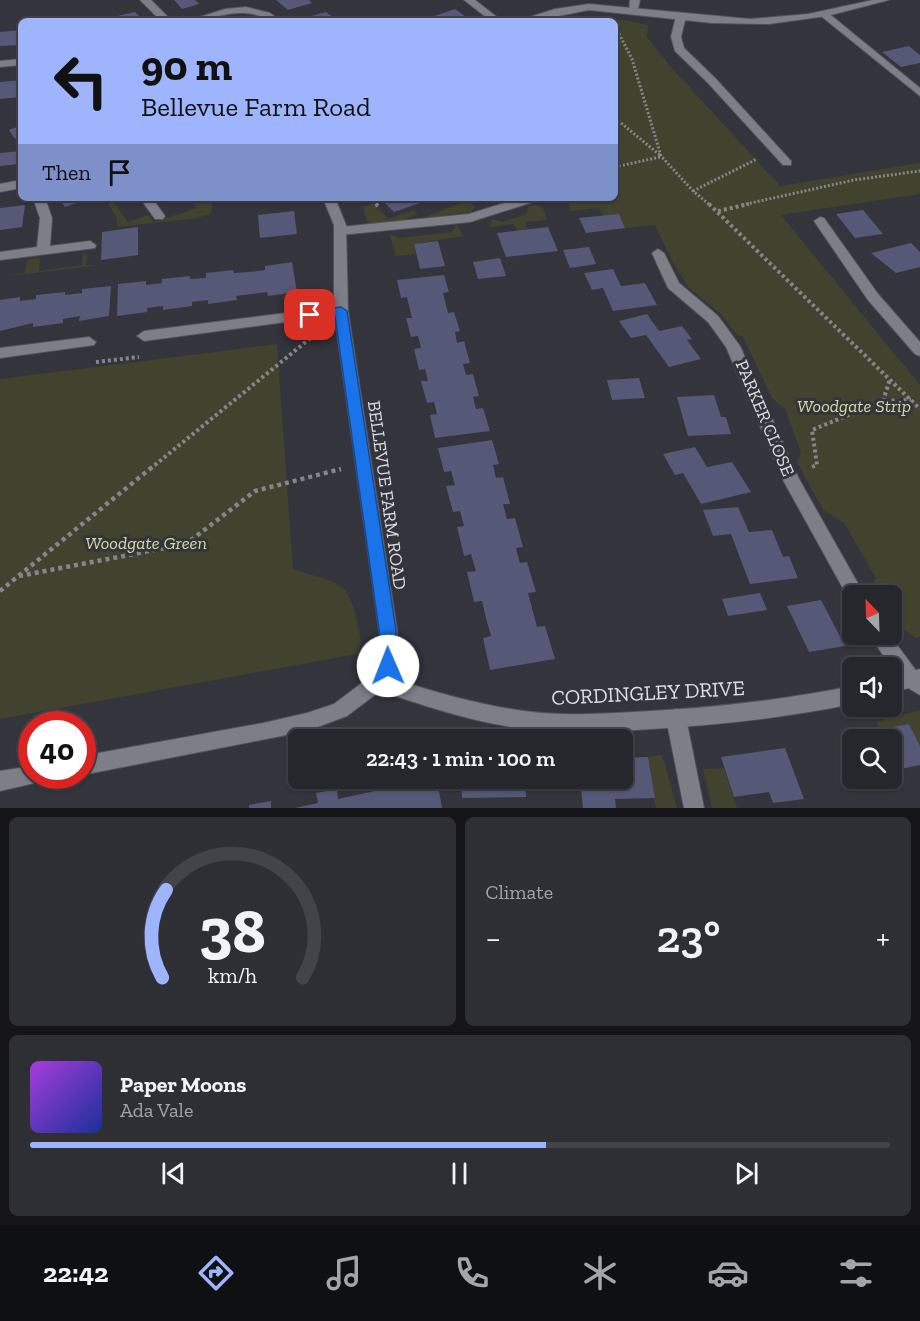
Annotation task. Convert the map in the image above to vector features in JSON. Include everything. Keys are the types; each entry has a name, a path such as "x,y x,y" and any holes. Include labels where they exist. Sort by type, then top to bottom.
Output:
{"street":[{"path":"145,0 163,18"},
{"path":"469,0 493,18"},
{"path":"535,18 578,8 634,5 681,16 749,21 824,14 878,1"},
{"path":"205,18 248,8 263,10 272,18"},
{"path":"824,14 920,93"},
{"path":"681,16 676,37 679,49 712,81 787,163"},
{"path":"0,64 18,62"},
{"path":"0,188 18,185"},
{"path":"40,201 46,218 43,251"},
{"path":"148,201 159,216"},
{"name":"BELLEVUE FARM ROAD","path":"330,201 340,231 341,311 388,630 388,666 378,682"},
{"path":"340,231 470,218 523,201"},
{"path":"820,221 873,297 920,351"},
{"path":"0,256 90,245"},
{"name":"PARKER CLOSE","path":"658,253 673,285 713,319 733,346 791,480 850,585"},
{"path":"144,336 341,311"},
{"path":"0,353 89,342"},
{"path":"887,645 917,681"},
{"path":"902,683 917,681"},
{"path":"96,763 307,722 339,710 378,682"},
{"name":"CORDINGLEY DRIVE","path":"378,682 451,706 511,718 570,723 676,718 783,707 842,697"},
{"path":"676,718 694,808"},
{"path":"0,781 18,778"}],"path":[{"path":"618,32 632,59 661,156"},
{"path":"618,120 661,156 693,191 717,211 920,409"},
{"path":"693,191 776,150"},
{"path":"618,167 661,156"},
{"path":"717,211 854,180 920,171"},
{"path":"0,591 313,337 310,315"},
{"path":"883,400 890,379"},
{"path":"791,480 817,465 812,430 856,414 883,400 911,400"},
{"path":"18,577 186,544 255,491 329,471 364,467"}],"green space":[{"name":"Woodgate Strip","path":"618,20 648,25 647,37 671,67 780,186 920,163 920,194 781,215 920,385 920,637 916,638 902,627 902,585 872,585 876,578 844,523 823,510 797,462 801,452 785,409 772,398 743,337 735,333 722,315 689,288 673,263 655,225 625,228 618,214 604,216 599,208 571,211 568,201 618,201 618,168 627,166 624,163 618,164"},
{"path":"107,201 113,201 128,222 148,215 154,222 197,208 192,201 211,201 212,213 197,218 117,227 117,219"},
{"path":"466,201 469,201 475,207 471,212 423,218"},
{"path":"373,203 389,219 413,210 418,214 400,221 368,225 363,207"},
{"path":"535,205 543,208 547,220 525,222 528,229 517,231 514,224 490,227 492,219 503,222 526,214 529,206"},
{"path":"457,225 464,236 414,244 416,254 396,256 389,233 399,238 452,232"},
{"path":"83,253 87,253 86,265 101,265 0,277 25,273 27,260 40,258 39,271 82,265"},
{"name":"Woodgate Green","path":"277,344 293,569 330,580 345,590 350,598 360,633 357,654 44,711 18,711 18,716 0,719 0,379"},
{"path":"920,710 920,746 902,739 902,729 880,729 876,722 902,717 902,715"},
{"path":"662,755 677,808 656,808 648,757"},
{"path":"724,768 737,808 712,808 703,769"}],"building":[{"path":"174,0 195,0 199,4 182,9"},
{"path":"276,0 309,0 312,3 288,10"},
{"path":"455,9 468,18 428,18"},
{"path":"135,12 141,18 119,18 117,16"},
{"path":"326,12 334,18 305,18"},
{"path":"18,30 18,45 0,46 0,32"},
{"path":"909,46 920,55 920,63 901,67 882,52"},
{"path":"18,80 18,97 0,99 0,82"},
{"path":"18,126 18,138 15,139 9,130"},
{"path":"18,151 18,164 0,166 0,153"},
{"path":"61,201 82,201 65,207"},
{"path":"383,201 426,201 394,212"},
{"path":"25,205 22,227 0,230 0,208"},
{"path":"863,210 883,234 855,238 836,214"},
{"path":"294,211 297,234 260,238 258,215"},
{"path":"619,214 625,228 586,233 579,218"},
{"path":"138,227 138,255 101,260 102,232"},
{"path":"548,227 558,251 506,257 497,233"},
{"path":"438,241 445,266 420,269 414,244"},
{"path":"911,243 920,252 920,267 896,273 871,253"},
{"path":"589,247 596,264 570,268 563,250"},
{"path":"500,258 506,276 478,279 473,262"},
{"path":"292,262 297,292 268,296 267,292 236,296 237,300 208,304 208,300 192,302 192,306 163,310 163,306 147,308 147,312 117,316 118,284 146,281 146,285 162,283 162,279 190,276 190,279 206,278 206,273 265,270 265,266"},
{"path":"613,269 621,286 645,283 657,305 613,311 603,288 592,290 584,273"},
{"path":"444,275 449,292 443,293 448,313 454,312 460,331 455,332 457,343 464,341 470,363 463,364 466,375 473,374 479,396 473,397 476,409 483,408 490,431 435,438 430,415 437,414 434,402 427,403 421,381 428,381 425,369 419,370 414,349 421,348 418,336 411,337 406,318 412,318 407,297 401,298 397,280"},
{"path":"111,286 109,316 79,321 80,316 63,319 63,323 33,327 33,323 0,331 0,300 20,297 20,301 36,299 36,295 82,293 82,289"},
{"path":"647,314 659,331 682,326 692,339 687,340 701,359 669,367 646,335 631,338 619,321"},
{"path":"639,378 645,398 612,400 607,380"},
{"path":"714,395 721,417 726,417 731,434 688,436 677,397"},
{"path":"492,440 499,464 493,465 496,478 503,477 510,504 503,504 507,519 515,518 523,547 516,548 520,563 527,562 536,592 528,593 537,627 545,626 555,659 490,670 483,638 491,636 482,601 474,602 467,572 476,571 471,554 464,556 457,527 464,526 460,511 453,512 446,486 455,485 451,471 444,472 438,448"},
{"path":"695,447 707,467 732,462 751,492 701,504 683,473 675,475 663,454"},
{"path":"738,507 749,532 772,530 783,557 789,556 798,578 750,584 731,534 713,536 703,510"},
{"path":"760,593 767,610 728,616 722,599"},
{"path":"821,600 842,640 842,645 845,646 809,652 787,606"},
{"path":"909,724 920,746 920,765 902,769 902,729 884,729"},
{"path":"785,748 804,799 773,803 769,792 734,797 721,757"},
{"path":"648,757 655,798 615,799 616,808 583,808 581,789 633,789 633,758"},
{"path":"337,789 338,799 384,789 439,789 442,808 295,808 318,803 316,793"},
{"path":"462,789 526,789 526,797 462,798"},
{"path":"271,801 271,808 249,808 249,805"}],"route":[{"path":"310,315 341,311 388,630 388,666"}]}
